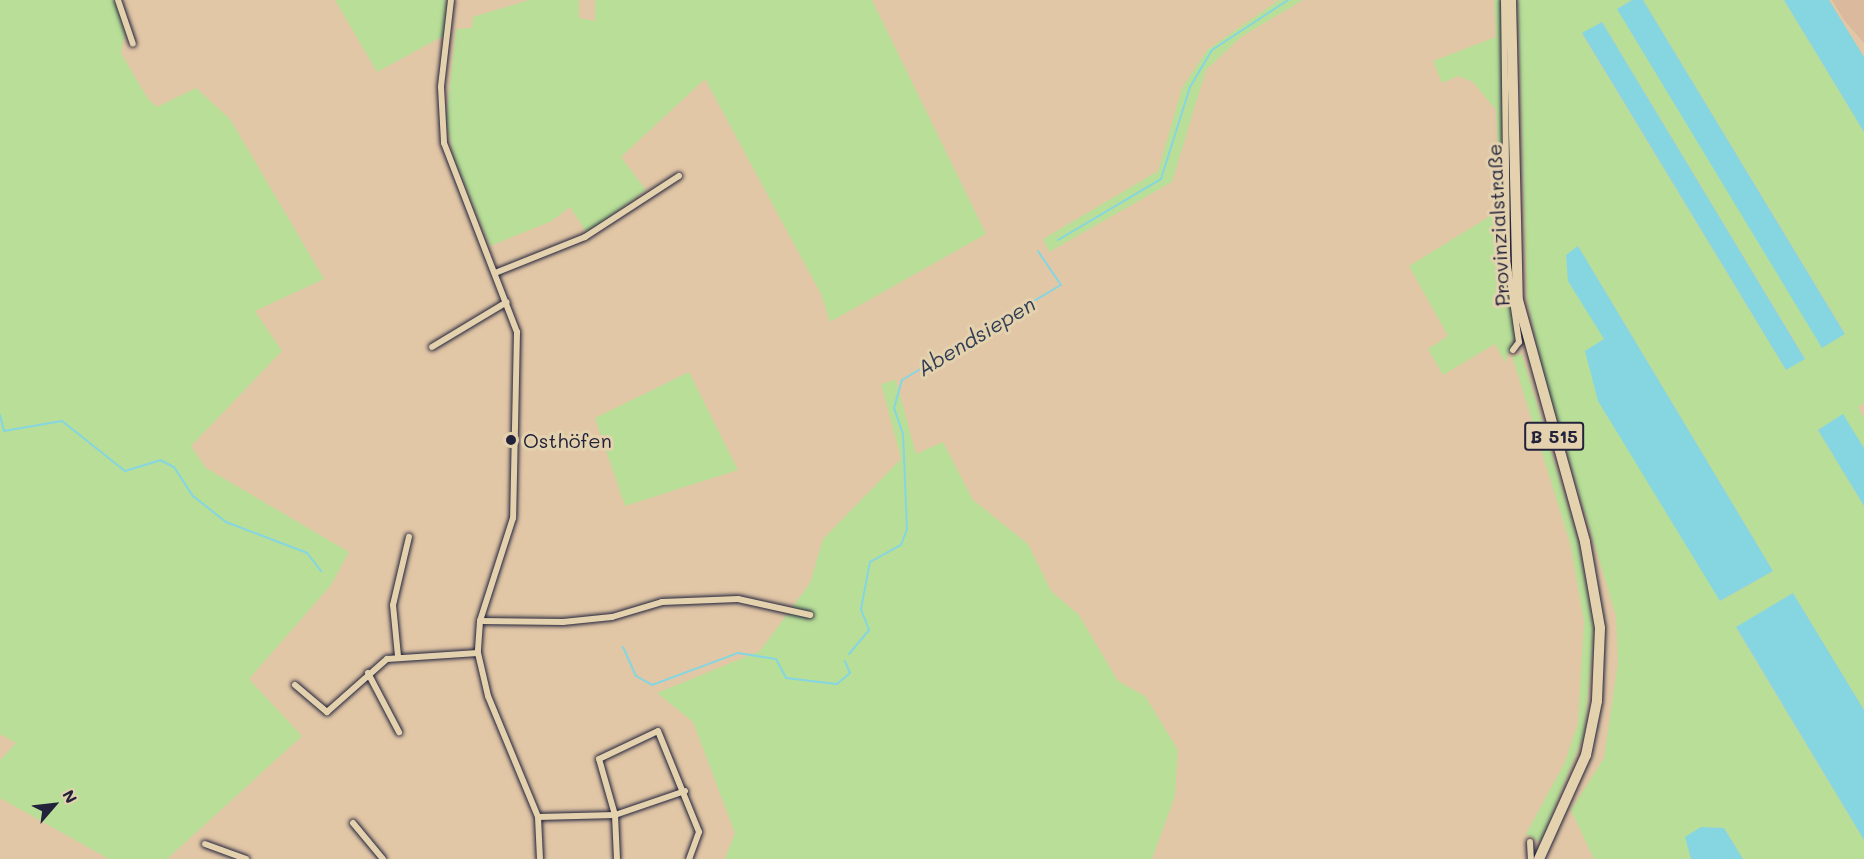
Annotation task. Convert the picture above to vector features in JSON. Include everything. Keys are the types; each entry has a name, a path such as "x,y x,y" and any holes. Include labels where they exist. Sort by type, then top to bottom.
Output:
{"main road":[{"name":"Provinzialstraße","path":"1511,0 1518,300 1585,542 1600,628 1597,701 1586,754 1539,859"}],"street":[{"path":"118,0 133,44"},
{"path":"451,0 440,118 452,169 507,302 517,332 513,518 480,621 478,653 488,696 538,817 540,859"},
{"name":"Provinzialstraße","path":"1504,0 1507,259 1519,342 1513,350"},
{"path":"495,273 585,237 679,176"},
{"path":"432,347 507,302"},
{"path":"398,656 393,605 409,537"},
{"path":"480,621 562,622 612,617 662,602 738,599 810,615"},
{"path":"296,685 327,712 368,673 398,656 478,653"},
{"path":"368,673 399,732"},
{"path":"617,859 615,815 599,759 655,731 665,738 699,832 689,859"},
{"path":"538,817 615,815 685,791"},
{"path":"353,823 383,859"},
{"path":"1530,842 1531,859"},
{"path":"205,844 246,859"}],"shaded area":[{"path":"1832,0 1864,0 1864,43 1844,20"}],"green space":[{"path":"0,0 115,0 125,34 121,53 148,99 157,107 196,88 230,119 324,279 255,311 282,351 191,446 206,468 349,552 331,585 249,679 302,736 167,859 109,859 0,798 0,760 16,743 0,734"},
{"path":"335,0 446,0 445,35 377,72"},
{"path":"529,0 579,0 579,18 595,21 595,0 872,0 986,234 830,322 821,294 705,79 621,157 646,190 587,233 570,207 552,221 490,246 454,158 446,120 456,29 472,28 473,17"},
{"path":"1279,0 1303,0 1241,37 1206,70 1172,182 1049,252 1043,239 1158,171 1182,88 1207,50"},
{"path":"1494,0 1504,0 1506,226 1517,331 1505,362 1495,344 1443,375 1428,349 1448,336 1409,266 1500,210 1496,110 1473,82 1458,76 1442,83 1433,61 1496,37"},
{"path":"1518,0 1632,0 1618,8 1822,347 1845,333 1643,0 1784,0 1864,132 1864,403 1858,407 1864,418 1864,448 1843,415 1818,430 1864,506 1864,710 1793,593 1736,628 1864,840 1864,859 1743,859 1724,828 1701,827 1686,837 1691,859 1594,859 1571,810 1604,758 1618,663 1616,616 1543,373 1527,298","holes":["1602,22 1805,358 1786,370 1582,34","1578,246 1773,571 1721,601 1585,351 1604,340"]},
{"path":"1522,354 1578,541 1594,631 1584,735 1540,842 1526,834 1565,762 1578,723 1584,621 1570,543 1512,356"},
{"path":"689,372 738,470 625,506 595,418"},
{"path":"896,380 916,454 943,442 973,500 1028,544 1051,591 1079,615 1118,681 1145,696 1178,750 1175,796 1152,859 725,859 735,833 693,722 657,693 760,651 810,583 823,539 901,459 881,384"}],"water":[{"path":"1632,0 1643,0 1845,334 1822,348 1617,9"},
{"path":"1784,0 1829,0 1864,57 1864,132"},
{"path":"1602,22 1805,359 1786,370 1582,33"},
{"path":"1578,246 1773,571 1720,601 1598,401 1585,351 1604,339 1568,281 1566,255"},
{"path":"1843,414 1864,448 1864,506 1818,430"},
{"path":"1793,593 1864,710 1864,840 1736,627"},
{"path":"1701,827 1724,828 1743,859 1691,859 1685,837"}],"waterway":[{"name":"Abendsiepen","path":"1058,240 1161,179 1190,87 1212,50 1288,0"},
{"name":"Abendsiepen","path":"849,654 869,630 861,609 870,562 901,545 907,529 903,434 894,408 902,380 1061,285 1038,251"},
{"name":"Abendsiepen","path":"0,415 4,431 62,421 125,471 160,460 174,467 193,496 226,522 307,553 321,571"},
{"name":"Abendsiepen","path":"623,647 636,676 652,685 738,653 776,659 786,678 837,684 850,673 845,661"}],"place":[{"name":"Osthöfen","path":"511,440"}]}
